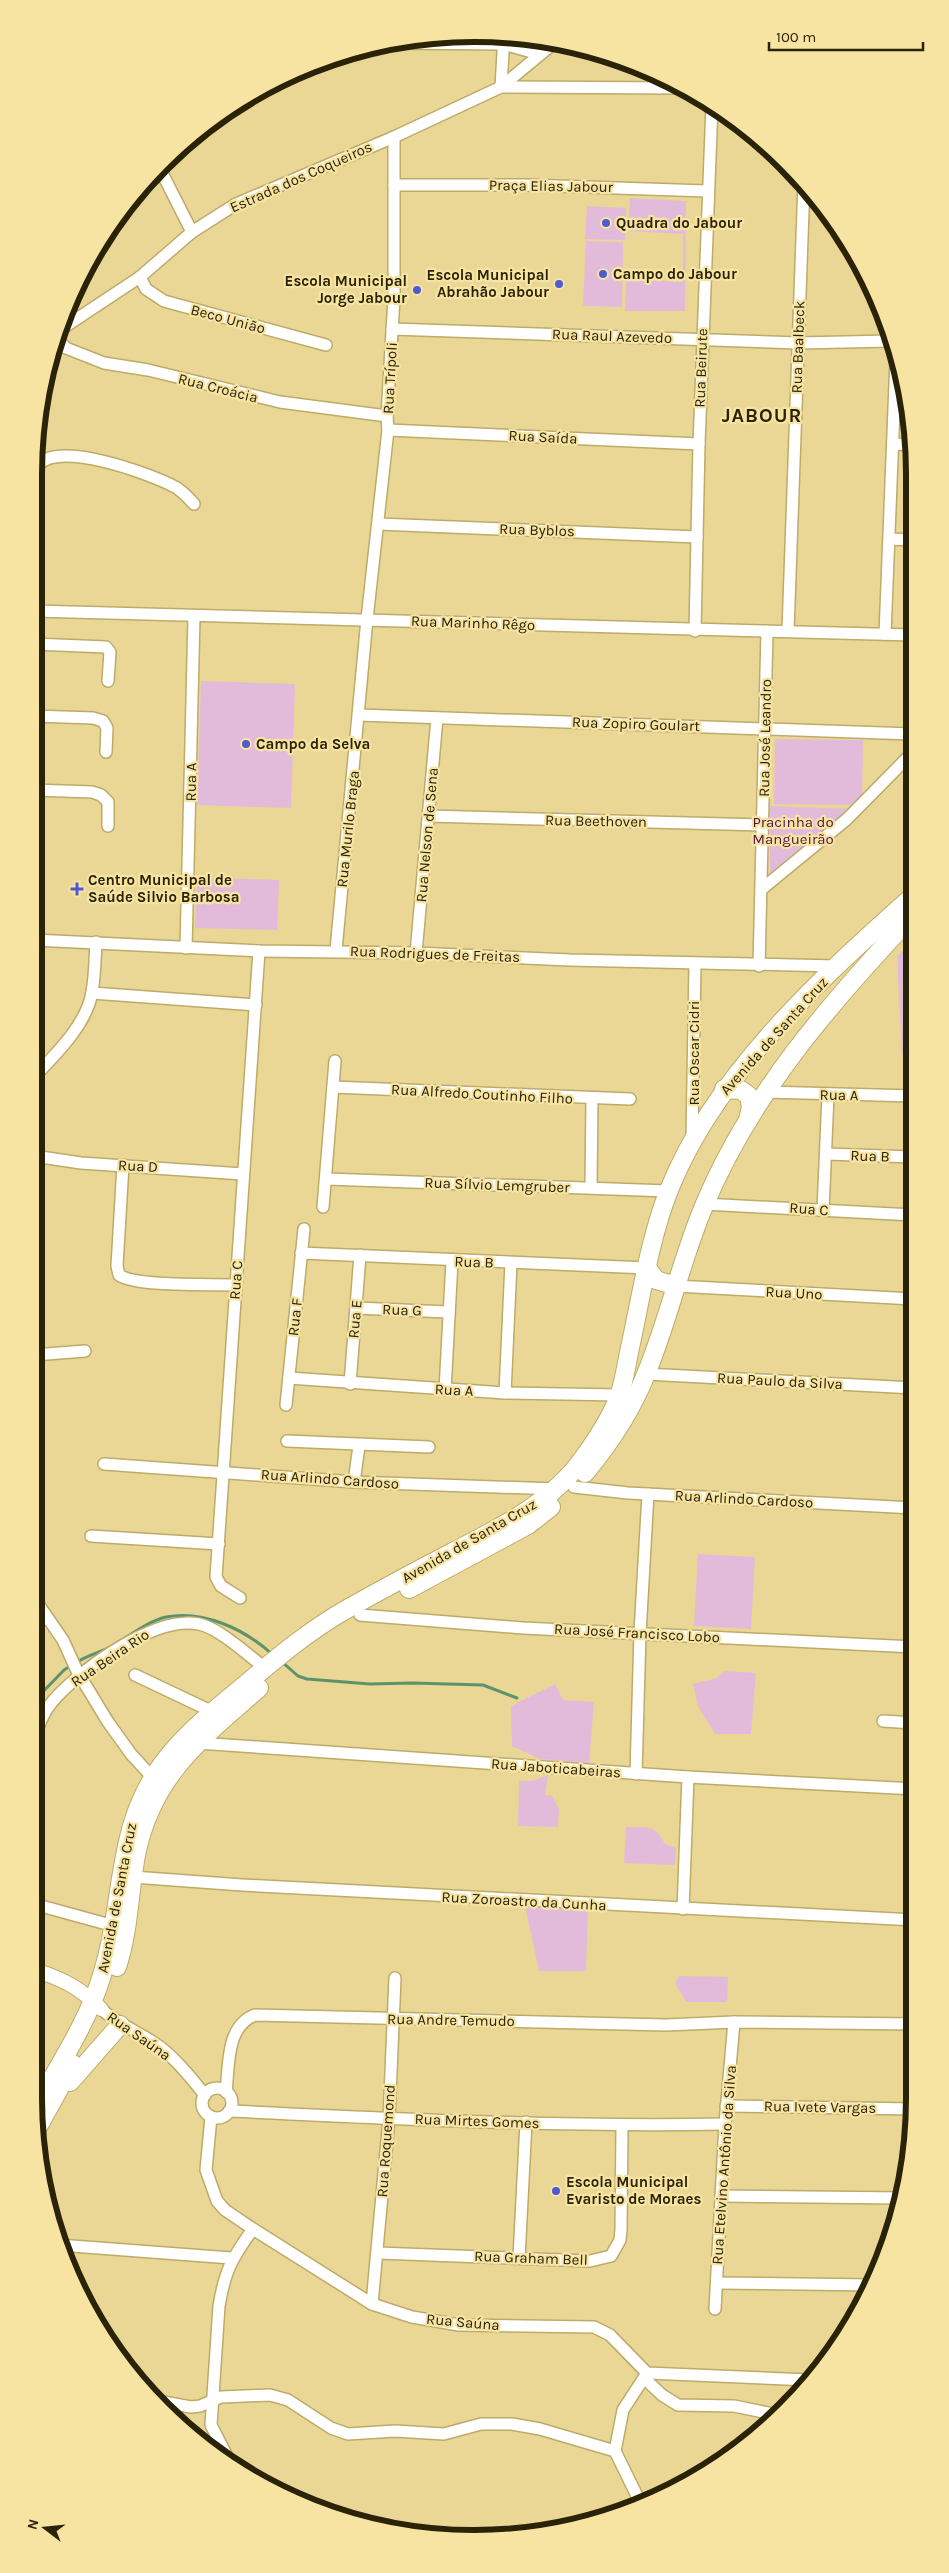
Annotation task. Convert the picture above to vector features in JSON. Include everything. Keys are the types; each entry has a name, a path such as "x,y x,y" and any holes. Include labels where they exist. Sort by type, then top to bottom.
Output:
{"main road":[{"name":"Avenida de Santa Cruz","path":"43,2119 54,2099 120,1954 141,1833 156,1795 167,1777 198,1743 279,1662 326,1621 495,1530 556,1489 585,1455 599,1434 619,1395 647,1268 668,1191 692,1142 724,1090 836,966 906,902"},
{"name":"Avenida de Santa Cruz","path":"42,2096 97,2004 109,1953 132,1822 152,1777 184,1738 213,1712 279,1662 360,1615 528,1525 574,1488 610,1443 646,1374 704,1204 724,1163 766,1092 806,1037 850,982 906,923"},
{"path":"724,1090 741,1090 749,1096 751,1107 748,1123"},
{"path":"647,1268 656,1280 676,1286"},
{"path":"54,2099 120,2025"}],"street":[{"path":"503,43 501,88 668,88"},
{"path":"516,44 539,54"},
{"name":"Estrada dos Coqueiros","path":"70,324 140,277 192,232 236,204 394,137 501,88 546,49"},
{"name":"Rua Beirute","path":"695,631 702,339 712,113"},
{"name":"Rua Trípoli","path":"367,619 388,430 386,416 392,329 394,137"},
{"path":"164,175 192,232"},
{"name":"Praça Elias Jabour","path":"394,185 544,186 707,191"},
{"name":"Rua Baalbeck","path":"788,631 804,196"},
{"name":"Beco União","path":"140,277 146,289 164,301 326,345"},
{"name":"Rua Raul Azevedo","path":"392,329 799,343 886,341"},
{"name":"Rua Croácia","path":"62,344 66,348 104,363 148,370 280,402 386,416"},
{"path":"885,634 895,378"},
{"name":"Rua Saída","path":"388,430 699,444"},
{"path":"893,444 906,445"},
{"path":"42,461 47,458 85,458 128,468 161,481 185,494 194,504"},
{"name":"Rua Byblos","path":"378,524 697,536"},
{"path":"890,540 906,540"},
{"name":"Rua Marinho Rêgo","path":"42,611 906,636"},
{"name":"Rua A","path":"186,948 194,617"},
{"name":"Rua Murilo Braga","path":"336,950 367,619"},
{"name":"Rua José Leandro","path":"759,966 763,888 767,631"},
{"path":"42,644 106,647 110,652 108,681"},
{"name":"Rua Zopiro Goulart","path":"359,715 766,727 906,734"},
{"path":"42,716 93,718 103,721 107,728 106,752"},
{"name":"Rua Nelson de Sena","path":"416,952 437,718"},
{"path":"763,888 848,819 906,760"},
{"path":"42,790 92,792 101,795 108,802 108,826"},
{"name":"Rua Beethoven","path":"429,816 763,825"},
{"name":"Rua Rodrigues de Freitas","path":"42,940 260,951 416,952 695,964 836,966"},
{"path":"42,1068 74,1030 85,1012 92,993 96,942"},
{"name":"Rua C","path":"240,1598 221,1586 216,1577 235,1285 260,951"},
{"name":"Rua Oscar Cidri","path":"692,1142 695,964"},
{"path":"92,993 256,1005"},
{"path":"323,1207 335,1060"},
{"name":"Rua Alfredo Coutinho Filho","path":"333,1087 630,1099"},
{"name":"Rua A","path":"766,1092 906,1096"},
{"path":"823,1210 827,1154 828,1095"},
{"path":"590,1187 592,1098"},
{"name":"Rua B","path":"827,1154 906,1157"},
{"name":"Rua D","path":"42,1157 243,1174"},
{"path":"123,1165 117,1272 126,1279 235,1285"},
{"name":"Rua Sílvio Lemgruber","path":"326,1180 668,1191"},
{"name":"Rua C","path":"704,1204 906,1215"},
{"name":"Rua F","path":"286,1405 304,1228"},
{"name":"Rua B","path":"302,1253 647,1268"},
{"name":"Rua E","path":"350,1384 360,1255"},
{"path":"444,1390 452,1261"},
{"path":"505,1393 511,1263"},
{"name":"Rua Uno","path":"676,1286 906,1299"},
{"name":"Rua G","path":"356,1308 448,1312"},
{"path":"42,1354 85,1351"},
{"name":"Rua Paulo da Silva","path":"646,1374 906,1388"},
{"name":"Rua A","path":"289,1378 444,1390 619,1395"},
{"path":"287,1441 359,1446 429,1447"},
{"path":"354,1482 359,1446"},
{"name":"Rua Arlindo Cardoso","path":"104,1464 354,1482 556,1489"},
{"name":"Rua Arlindo Cardoso","path":"574,1488 648,1494 906,1508"},
{"path":"636,1774 640,1632 648,1494"},
{"path":"91,1536 219,1544"},
{"path":"42,1611 63,1640 78,1674 108,1722 131,1754 152,1777"},
{"name":"Rua José Francisco Lobo","path":"360,1615 524,1628 640,1632 906,1647"},
{"path":"42,1620 48,1620"},
{"name":"Rua Beira Rio","path":"42,1716 51,1703 78,1674 139,1636 155,1629 189,1623 200,1624 279,1662"},
{"path":"135,1675 213,1712"},
{"path":"883,1721 906,1722"},
{"name":"Rua Jaboticabeiras","path":"198,1743 636,1774 906,1789"},
{"path":"683,1909 688,1777"},
{"name":"Rua Zoroastro da Cunha","path":"133,1877 242,1885 906,1920"},
{"path":"42,1906 114,1926"},
{"path":"42,1972 57,1976 73,1985 97,2004"},
{"name":"Rua Roquemond","path":"372,2304 389,2119 395,1978"},
{"name":"Rua Saúna","path":"97,2004 120,2025 159,2046 174,2058 205,2095"},
{"name":"Rua Andre Temudo","path":"226,2092 234,2035 247,2018 266,2014 393,2019 666,2025 734,2022 906,2024"},
{"name":"Rua Etelvino Antônio da Silva","path":"715,2309 726,2106 734,2022"},
{"path":"214,2089 226,2092 231,2098 229,2111 224,2116 212,2117 202,2106 205,2095 214,2089"},
{"name":"Rua Ivete Vargas","path":"726,2106 906,2109"},
{"name":"Rua Mirtes Gomes","path":"229,2111 389,2119 622,2126 725,2124"},
{"name":"Rua Saúna","path":"212,2117 206,2170 217,2201 225,2210 253,2229 372,2304 412,2318 459,2325 594,2326 610,2334 662,2395 678,2405 734,2406 770,2413"},
{"path":"519,2258 526,2122"},
{"name":"Rua Graham Bell","path":"378,2253 590,2261 611,2256 621,2230 622,2126"},
{"path":"721,2196 895,2198"},
{"path":"224,2450 211,2425 219,2306 231,2258 253,2229"},
{"path":"68,2246 231,2258"},
{"path":"717,2283 864,2285"},
{"path":"638,2499 616,2452 623,2410 646,2376 801,2380"},
{"path":"792,2381 798,2384"},
{"path":"168,2403 191,2407 213,2396 280,2397 331,2428 348,2434 395,2431 444,2434 481,2424 512,2424 540,2429 616,2452"}],"green space":[{"path":"630,198 686,201 685,311 625,311 626,279 683,282 683,234 628,231"},
{"name":"Quadra do Jabour","path":"587,206 626,208 625,240 585,239"},
{"name":"Campo do Jabour","path":"586,241 623,242 622,307 583,306"},
{"name":"Campo da Selva","path":"201,681 295,684 291,808 197,805"},
{"path":"775,739 863,740 862,805 774,804"},
{"name":"Pracinha do Mangueirão","path":"770,806 855,809 783,868 770,874"},
{"path":"197,877 279,880 277,930 195,928"},
{"path":"906,948 906,1054 902,1054 897,956"},
{"path":"698,1554 755,1557 751,1629 694,1626"},
{"path":"725,1671 756,1673 751,1734 715,1734 698,1706 693,1684 717,1678"},
{"path":"555,1684 563,1700 594,1702 589,1763 540,1759 512,1746 511,1706"},
{"path":"548,1775 545,1795 552,1796 559,1809 558,1827 518,1826 519,1781 532,1781"},
{"path":"626,1827 650,1828 658,1833 665,1844 676,1848 675,1865 624,1863"},
{"path":"525,1906 588,1909 586,1971 539,1971"},
{"path":"679,1976 728,1977 727,2002 686,2002 675,1983"}],"waterway":[{"path":"77,1662 112,1646 152,1622 166,1617 180,1616 195,1616 209,1619 236,1629 272,1654"},
{"path":"281,1661 298,1676 307,1679 370,1684 483,1685 517,1698"},
{"path":"42,1693 64,1670 72,1665"}],"place":[{"name":"Quadra do Jabour","path":"606,223"},
{"name":"Campo do Jabour","path":"603,274"},
{"name":"Escola Municipal Abrahão Jabour","path":"559,284"},
{"name":"Escola Municipal Jorge Jabour","path":"417,290"},
{"name":"Campo da Selva","path":"246,744"},
{"name":"Centro Municipal de Saúde Silvio Barbosa","path":"77,889"},
{"name":"Escola Municipal Evaristo de Moraes","path":"556,2191"}],"district":[{"name":"JABOUR","path":"762,415"}]}
